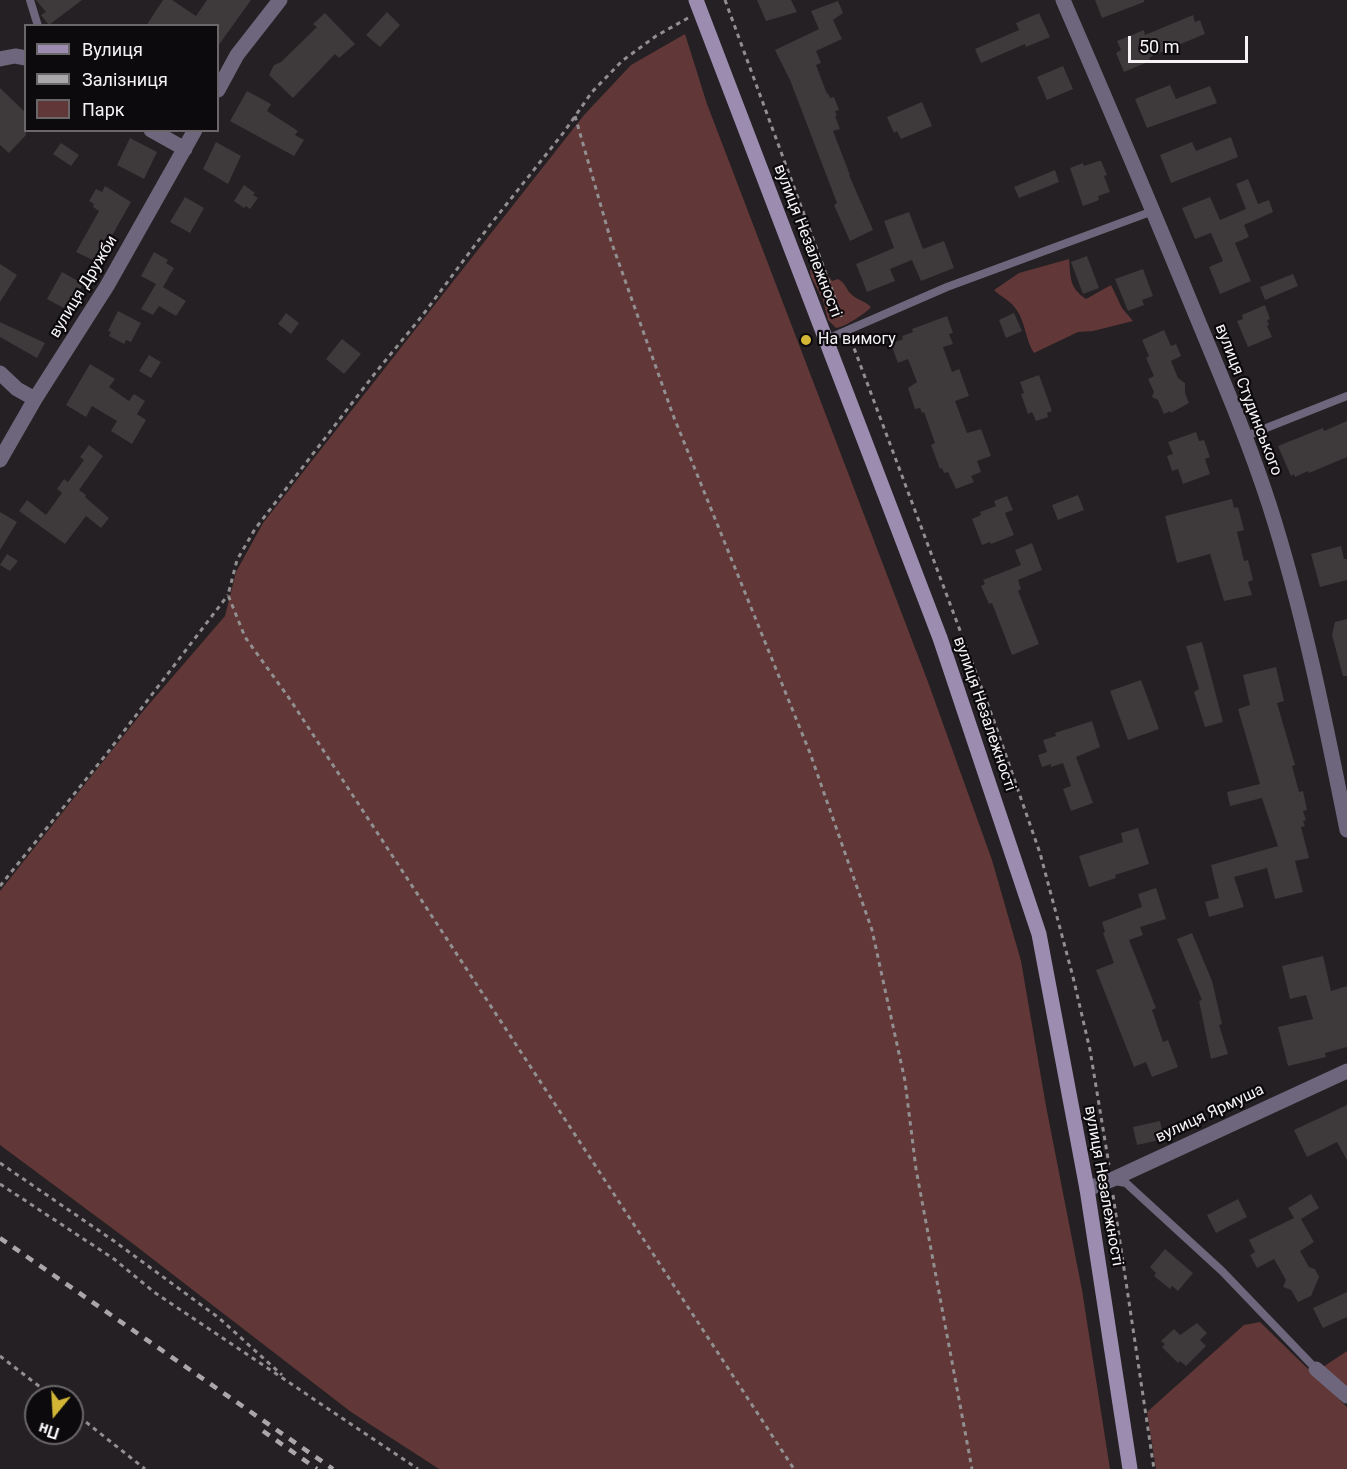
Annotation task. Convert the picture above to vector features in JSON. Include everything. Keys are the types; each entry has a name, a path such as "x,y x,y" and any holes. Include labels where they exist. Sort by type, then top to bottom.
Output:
{"street":[{"path":"219,88 237,55 280,0"},
{"name":"вулиця Студинського","path":"1063,0 1246,436 1298,604 1347,830"},
{"name":"вулиця Незалежності","path":"698,7 939,638 1039,934 1087,1189 1130,1469"},
{"path":"0,59 15,56 24,58"},
{"path":"155,132 185,148"},
{"name":"вулиця Дружби","path":"0,460 35,399 107,286 194,132"},
{"path":"0,373 17,389 35,399"},
{"name":"вулиця Ярмуша","path":"1087,1189 1112,1180 1347,1071"},
{"path":"1316,1369 1347,1396"}],"lane":[{"path":"30,0 37,24"},
{"path":"825,340 947,287 1153,211"},
{"path":"1246,436 1347,396"},
{"path":"1112,1180 1126,1183 1148,1202 1222,1271 1316,1369"}],"path":[{"path":"0,886 108,752 228,595 237,560 255,529 422,316 591,92 622,60 698,7"},
{"path":"575,116 611,241 674,415 810,753 872,930 906,1081 916,1169 972,1469"},
{"path":"228,595 245,637 289,698 794,1469"},
{"path":"0,1163 114,1241 219,1318 290,1382"},
{"path":"1112,1180 1154,1469"},
{"path":"0,1184 114,1259 154,1292 418,1469"},
{"path":"0,1356 37,1385"},
{"path":"84,1421 145,1469"}],"green space":[{"path":"685,34 707,104 928,682 992,860 1021,961 1046,1106 1082,1290 1110,1469 439,1469 351,1412 132,1243 0,1145 0,891 144,710 225,616 236,572 263,523 584,115 631,65"},
{"path":"1069,259 1072,282 1080,295 1086,299 1111,285 1122,308 1133,321 1093,331 1078,332 1034,353 1016,309 994,290 1019,273"},
{"path":"813,265 821,267 832,281 838,279 841,281 852,295 871,307 855,319 836,328 828,320 823,300 811,277 810,271"},
{"path":"1260,1322 1347,1407 1347,1469 1156,1469 1147,1412 1244,1325"},
{"path":"1347,1351 1347,1392 1323,1367"}],"building":[{"path":"36,0 82,0 50,24 41,15 46,12"},
{"path":"163,0 172,0 196,16 207,0 251,0 219,45 219,24 147,24"},
{"path":"757,0 791,0 797,12 766,21"},
{"path":"1095,0 1144,0 1144,2 1102,18"},
{"path":"838,1 843,13 833,20 842,39 816,51 821,63 816,65 827,94 830,98 834,97 839,110 835,111 837,116 835,116 840,129 833,131 873,230 850,241 834,205 837,203 790,80 775,50 819,29 811,11"},
{"path":"387,12 400,25 380,47 366,35"},
{"path":"325,13 355,44 339,58 335,54 293,98 269,75 274,65 281,62 317,27 313,24"},
{"path":"1039,13 1050,37 1026,47 1025,44 981,63 975,49 1019,30 1016,23"},
{"path":"1193,15 1195,22 1200,20 1205,34 1154,55 1149,58 1150,61 1124,72 1116,53 1121,50 1117,41 1144,30 1145,35"},
{"path":"1063,66 1073,89 1047,100 1037,77"},
{"path":"1170,85 1176,99 1210,86 1217,103 1147,128 1135,99"},
{"path":"0,88 24,111 26,135 9,153 0,145"},
{"path":"247,91 271,104 267,111 298,131 295,135 304,140 294,156 230,121"},
{"path":"922,102 932,126 901,139 897,131 894,133 887,117"},
{"path":"1231,137 1238,157 1171,183 1160,155 1192,142 1196,151"},
{"path":"130,138 157,152 144,179 117,165"},
{"path":"216,142 241,156 228,184 203,169"},
{"path":"61,143 79,155 71,166 53,154"},
{"path":"1099,161 1107,175 1104,176 1110,192 1098,196 1097,201 1083,206 1070,168 1083,163 1084,166"},
{"path":"1055,170 1059,182 1019,198 1014,187"},
{"path":"1248,179 1258,204 1269,200 1273,212 1244,225 1249,237 1235,243 1251,281 1220,294 1209,267 1223,261 1211,233 1195,239 1182,208 1210,197 1220,220 1246,209 1236,184"},
{"path":"244,185 258,198 250,209 234,201"},
{"path":"105,186 131,202 97,262 76,252 99,211 89,201 96,189 102,192"},
{"path":"185,197 204,208 190,233 170,222"},
{"path":"909,212 923,249 944,241 954,268 921,281 912,260 890,269 895,281 867,292 856,264 894,248 884,221"},
{"path":"154,252 168,260 166,263 174,268 163,287 186,301 176,316 159,306 153,315 141,309 156,284 141,276"},
{"path":"1087,256 1099,288 1083,294 1071,262"},
{"path":"0,264 17,275 0,302"},
{"path":"1143,269 1153,296 1142,300 1144,305 1128,311 1115,279"},
{"path":"62,272 83,284 69,311 47,299"},
{"path":"1293,274 1298,286 1265,300 1260,287"},
{"path":"1265,305 1270,319 1267,320 1269,325 1267,326 1272,337 1248,347 1237,321 1243,319 1242,315"},
{"path":"118,311 141,323 131,342 126,340 124,344 109,336 111,332 108,331"},
{"path":"286,313 299,323 291,334 278,324"},
{"path":"1014,313 1022,331 1006,338 999,320"},
{"path":"947,316 953,333 949,334 953,344 943,347 952,372 959,369 969,396 955,401 967,433 981,429 991,456 977,461 981,472 971,476 974,482 956,489 948,472 944,473 942,468 940,469 931,445 935,443 924,412 922,413 920,408 915,409 908,388 917,382 908,359 898,363 891,344 913,332 912,329"},
{"path":"0,322 45,343 37,358 0,337"},
{"path":"1164,330 1171,346 1176,344 1181,356 1171,361 1178,378 1185,383 1185,393 1189,403 1171,413 1170,411 1164,414 1158,400 1152,397 1154,392 1148,379 1154,376 1146,358 1149,356 1142,340"},
{"path":"342,339 361,354 344,374 326,359"},
{"path":"149,355 161,362 151,378 139,371"},
{"path":"90,364 115,379 109,387 129,401 134,394 145,401 137,414 146,420 132,444 111,431 117,421 92,406 86,417 66,405"},
{"path":"1039,375 1052,411 1047,413 1048,417 1036,421 1032,412 1028,414 1021,394 1024,393 1020,382"},
{"path":"1347,421 1347,457 1309,473 1308,471 1295,477 1294,474 1291,476 1278,446"},
{"path":"1196,432 1199,441 1204,440 1210,457 1205,459 1210,474 1183,484 1178,469 1172,471 1167,456 1173,454 1168,442"},
{"path":"89,445 103,456 79,490 109,518 101,528 86,516 65,544 19,511 27,500 46,515 62,493 57,489 64,479 68,482 84,460 80,457"},
{"path":"1078,495 1084,510 1058,520 1052,505"},
{"path":"1007,496 1013,510 1005,513 1014,535 982,545 972,519 981,515 980,512 996,506 994,501"},
{"path":"1232,499 1234,508 1238,507 1244,530 1237,532 1244,561 1248,560 1253,580 1248,582 1252,595 1224,601 1210,554 1177,563 1165,516"},
{"path":"0,512 17,522 0,550"},
{"path":"1032,543 1042,570 1018,580 1021,589 1018,591 1039,644 1012,655 992,603 989,604 981,586 985,584 983,580 1021,565 1015,550"},
{"path":"1341,546 1344,559 1347,559 1347,580 1320,587 1311,554"},
{"path":"7,554 18,561 10,571 0,565"},
{"path":"1347,619 1347,676 1343,676 1332,635 1335,622"},
{"path":"1202,642 1223,722 1205,727 1194,692 1199,689 1186,646"},
{"path":"1276,667 1284,701 1277,703 1295,765 1292,766 1299,792 1303,791 1307,810 1303,811 1305,826 1301,827 1309,858 1295,861 1303,892 1275,899 1267,868 1234,877 1244,907 1209,917 1205,902 1219,898 1211,865 1278,846 1262,798 1230,806 1227,792 1260,784 1238,709 1250,705 1243,675"},
{"path":"1141,680 1159,729 1128,740 1110,691"},
{"path":"1092,721 1100,747 1076,757 1093,803 1071,811 1063,789 1071,786 1063,763 1042,767 1038,755 1047,752 1043,740 1056,736 1055,733"},
{"path":"1138,828 1149,864 1115,875 1116,878 1089,887 1079,856 1123,842 1121,833"},
{"path":"1156,888 1166,919 1140,927 1143,935 1129,940 1156,1008 1152,1010 1163,1042 1168,1040 1178,1067 1152,1077 1146,1062 1134,1067 1096,970 1114,963 1103,933 1105,932 1102,922 1142,907 1138,894"},
{"path":"1192,933 1212,981 1222,1024 1219,1025 1228,1054 1211,1059 1199,1001 1202,1000 1177,939"},
{"path":"1323,956 1331,991 1347,986 1347,1047 1325,1053 1326,1057 1288,1066 1278,1027 1313,1019 1306,995 1290,999 1282,966"},
{"path":"1347,1105 1347,1160 1337,1142 1307,1157 1294,1130"},
{"path":"1160,1121 1164,1139 1137,1145 1133,1127"},
{"path":"1311,1194 1319,1208 1301,1219 1314,1242 1300,1251 1309,1267 1315,1269 1319,1277 1311,1296 1298,1302 1291,1290 1283,1287 1286,1280 1274,1259 1257,1268 1250,1255 1255,1252 1249,1240 1294,1218 1288,1208"},
{"path":"1238,1199 1247,1217 1216,1233 1207,1215"},
{"path":"1165,1249 1193,1273 1178,1291 1172,1286 1170,1289 1154,1276 1156,1273 1150,1267"},
{"path":"1347,1292 1347,1317 1323,1328 1313,1308"},
{"path":"1197,1323 1207,1333 1200,1340 1206,1346 1186,1366 1180,1361 1178,1363 1162,1347 1165,1344 1161,1341 1174,1329 1180,1335"}],"railway":[{"path":"0,1238 333,1469"},
{"path":"263,1431 317,1469"}],"place":[{"name":"На вимогу","path":"806,340"}]}
